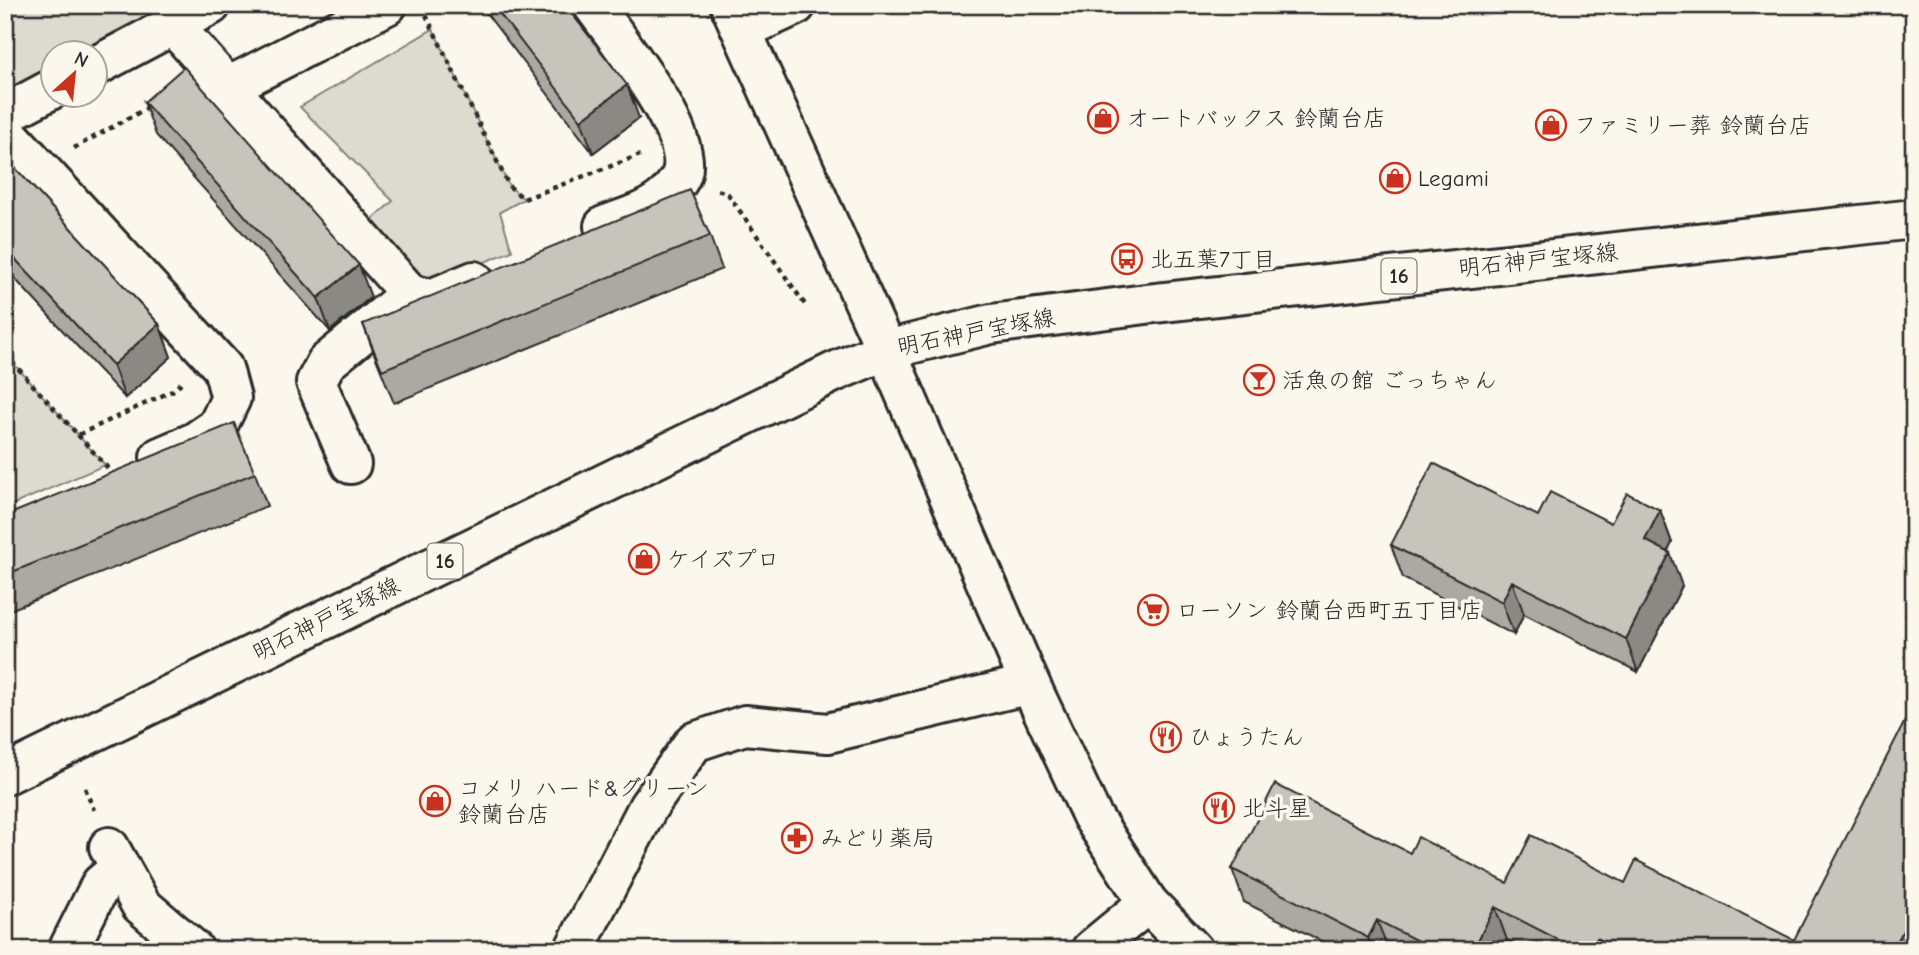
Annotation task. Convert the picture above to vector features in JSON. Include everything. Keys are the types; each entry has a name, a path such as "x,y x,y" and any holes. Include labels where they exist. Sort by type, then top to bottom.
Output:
{"street":[{"path":"108,60 211,5"},
{"path":"228,87 387,5"},
{"path":"572,239 649,207 667,196 681,155 665,108 593,5"},
{"path":"796,5 736,18 886,350 1030,684 1092,816 1148,903 1193,950"},
{"path":"173,25 410,294 431,299 508,266"},
{"path":"5,114 38,96"},
{"path":"5,131 223,368 231,398 217,426 195,442 116,476"},
{"name":"明石神戸宝塚線","path":"5,775 834,372 886,350 991,324 1146,304 1914,219"},
{"path":"351,464 316,382 326,363 410,294"},
{"path":"574,950 648,807 694,742 745,725 828,733 1030,684"},
{"path":"68,950 114,858 141,905 194,950"},
{"path":"1091,950 1148,903"}],"path":[{"path":"422,5 509,186 524,199 634,157 681,155 728,194 806,306"},
{"path":"38,167 156,103"},
{"path":"5,354 116,476"},
{"path":"78,435 172,391 212,356"}],"shaded area":[{"path":"5,5 182,5 108,45 108,38 38,38 38,82 5,100"},
{"path":"433,29 509,186 524,199 500,212 512,251 433,283 409,276 364,227 393,201 300,107"},
{"path":"5,354 105,465 5,508"}],"building":[{"path":"493,5 565,5 627,85 581,120"},
{"path":"184,67 359,265 318,298 144,102"},
{"path":"5,157 159,324 113,365 5,248"},
{"path":"690,190 710,236 382,370 363,324"},
{"path":"234,423 255,473 5,575 5,516"},
{"path":"1433,463 1538,516 1550,492 1611,523 1627,493 1660,510 1645,540 1670,553 1626,639 1512,581 1502,602 1391,545"},
{"path":"1906,719 1914,723 1914,909 1893,950 1620,950 1597,938 1592,950 1578,950 1495,907 1473,950 1435,950 1377,920 1368,938 1232,869 1275,784 1410,853 1418,837 1507,883 1531,835 1625,883 1636,860 1794,940"}],"place":[{"name":"オートバックス 鈴蘭台店","path":"1103,118"},
{"name":"ファミリー葬 鈴蘭台店","path":"1551,125"},
{"name":"Legami","path":"1395,178"},
{"name":"北五葉7丁目","path":"1127,259"},
{"name":"活魚の館 ごっちゃん","path":"1259,380"},
{"name":"ケイズプロ","path":"644,559"},
{"name":"ローソン 鈴蘭台西町五丁目店","path":"1153,610"},
{"name":"ひょうたん","path":"1166,737"},
{"name":"コメリ ハード&グリーン 鈴蘭台店","path":"435,801"},
{"name":"北斗星","path":"1219,808"},
{"name":"みどり薬局","path":"797,838"}]}
